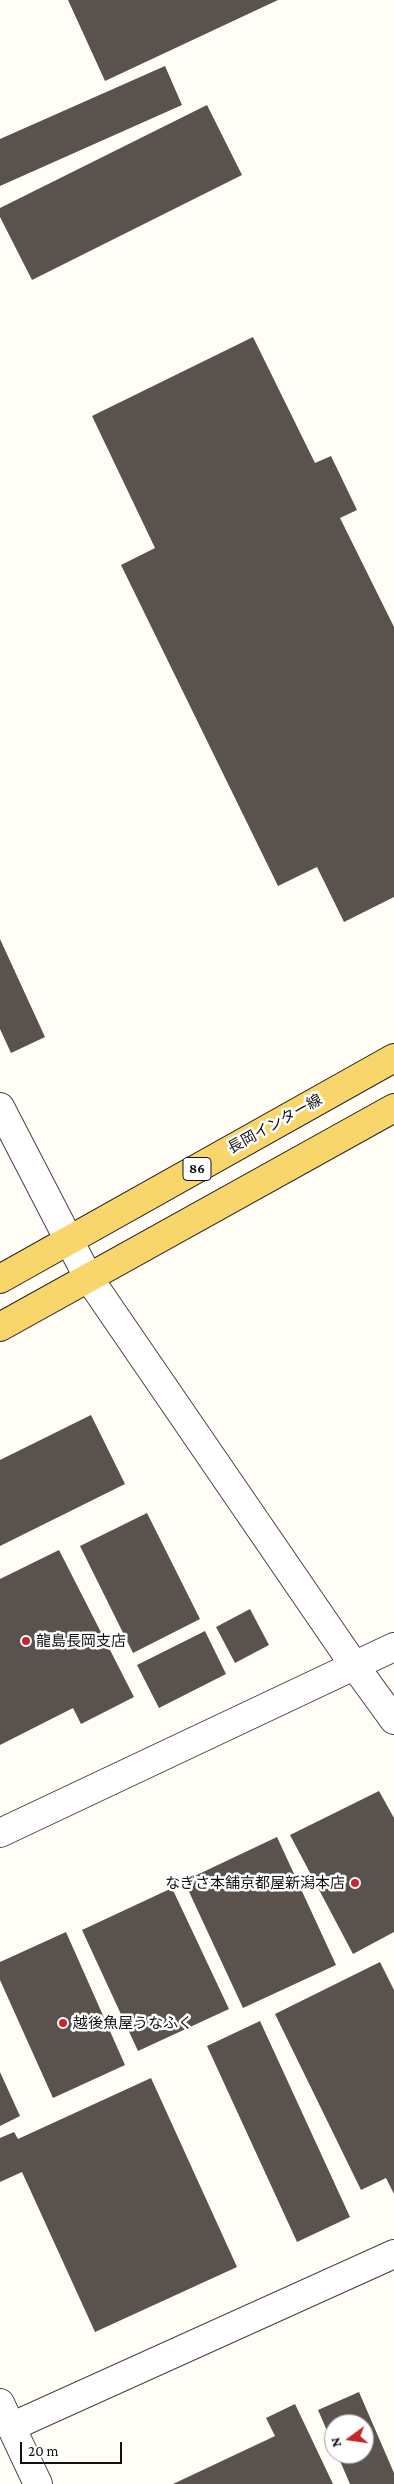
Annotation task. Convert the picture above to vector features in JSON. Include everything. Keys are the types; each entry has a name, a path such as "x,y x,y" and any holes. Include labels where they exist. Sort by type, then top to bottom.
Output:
{"main road":[{"name":"長岡インター線","path":"0,1279 394,1058"},
{"path":"0,1327 394,1108"}],"street":[{"path":"0,1107 88,1277 354,1666 394,1720"},
{"path":"0,1833 394,1647"},
{"path":"11,2427 394,2254"},
{"path":"0,2403 38,2484"}],"building":[{"path":"68,0 278,0 105,81"},
{"path":"165,66 182,105 0,186 0,139"},
{"path":"207,105 242,175 32,280 0,217 0,208"},
{"path":"253,337 315,463 331,456 357,510 340,518 394,627 394,897 344,922 317,867 278,886 121,565 155,548 92,416"},
{"path":"0,939 45,1037 11,1053 0,1029"},
{"path":"91,1415 125,1484 0,1546 0,1460"},
{"path":"147,1513 200,1619 133,1653 80,1546"},
{"path":"59,1550 134,1697 81,1724 73,1708 0,1745 0,1579"},
{"path":"250,1609 269,1645 235,1663 216,1627"},
{"path":"205,1631 226,1674 159,1708 137,1665"},
{"name":"なぎさ本舗京都屋新潟本店","path":"379,1791 394,1818 394,1932 353,1954 290,1835"},
{"path":"277,1837 336,1965 243,2008 184,1881"},
{"path":"172,1888 229,2009 138,2051 82,1930"},
{"name":"越後魚屋うなふく","path":"66,1932 125,2065 53,2098 0,1980 0,1962"},
{"path":"380,1962 394,1990 394,2194 386,2178 361,2190 275,2014"},
{"path":"260,2021 350,2217 297,2242 207,2046"},
{"path":"0,2072 20,2116 0,2126"},
{"path":"151,2078 237,2267 95,2332 22,2172 0,2182 0,2138 14,2132 18,2139"},
{"path":"359,2392 369,2414 324,2414 324,2424 318,2410"},
{"path":"295,2404 333,2484 173,2484 275,2436 266,2418"},
{"path":"374,2427 394,2473 394,2484 350,2484 341,2464 374,2464"}],"place":[{"name":"龍島長岡支店","path":"26,1641"},
{"name":"なぎさ本舗京都屋新潟本店","path":"355,1883"},
{"name":"越後魚屋うなふく","path":"63,2023"}]}
